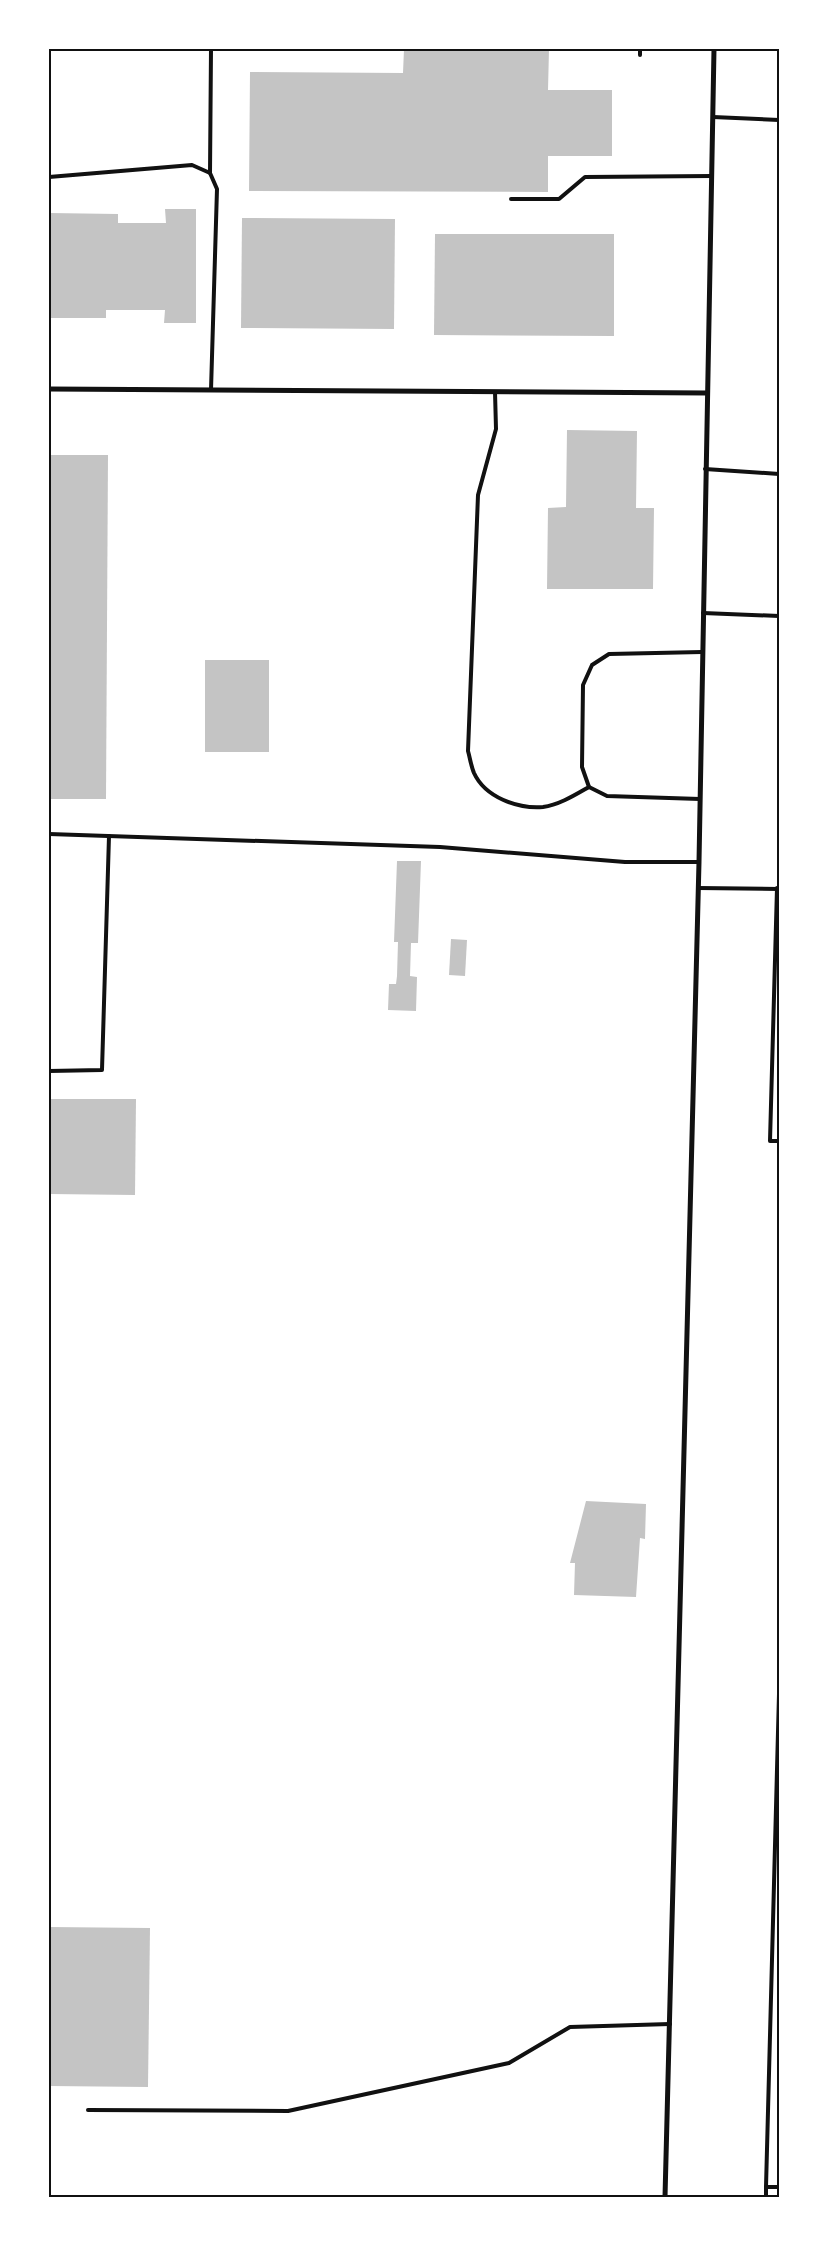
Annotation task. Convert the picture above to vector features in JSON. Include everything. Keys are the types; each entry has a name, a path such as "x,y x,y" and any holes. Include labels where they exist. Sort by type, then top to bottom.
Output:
{"street":[{"path":"665,2197 699,862 714,49"},
{"path":"49,389 707,393"}],"lane":[{"path":"211,49 210,173 217,189 211,390"},
{"path":"640,49 640,55"},
{"path":"713,117 779,120"},
{"path":"49,178 192,165 210,173"},
{"path":"511,199 560,199 585,176 712,176"},
{"path":"495,392 496,429 478,495 468,750 474,774 490,794 512,804 542,807 563,800 589,787"},
{"path":"705,469 779,474"},
{"path":"703,613 779,616"},
{"path":"700,799 608,796 589,787 582,767 582,685 592,665 609,654 702,652"},
{"path":"49,834 440,847 626,862 699,862"},
{"path":"49,1071 102,1070 109,836"},
{"path":"698,888 778,888 770,1141 779,1141"},
{"path":"766,2197 779,1694"},
{"path":"88,2110 288,2111 509,2063 570,2028 670,2024"},
{"path":"766,2187 779,2187"}],"building":[{"path":"404,49 549,49 548,90 612,90 612,156 548,156 548,192 249,191 250,72 403,73"},
{"path":"165,209 196,209 196,323 164,323 165,310 106,310 106,318 49,318 49,213 118,214 118,223 166,223"},
{"path":"242,218 395,219 394,329 241,328"},
{"path":"435,234 614,234 614,336 434,335"},
{"path":"567,430 637,431 636,508 654,508 653,589 547,589 548,508 566,507"},
{"path":"49,455 108,455 106,799 49,799"},
{"path":"205,660 269,660 269,752 205,752"},
{"path":"397,861 421,861 418,943 411,943 410,976 417,977 416,1011 388,1010 389,984 396,984 397,976 398,942 394,942"},
{"path":"451,939 467,940 465,976 449,975"},
{"path":"49,1099 136,1099 135,1195 49,1194"},
{"path":"586,1501 646,1504 645,1539 640,1538 636,1597 574,1595 575,1563 570,1563"},
{"path":"49,1927 150,1928 148,2087 49,2086"}]}
